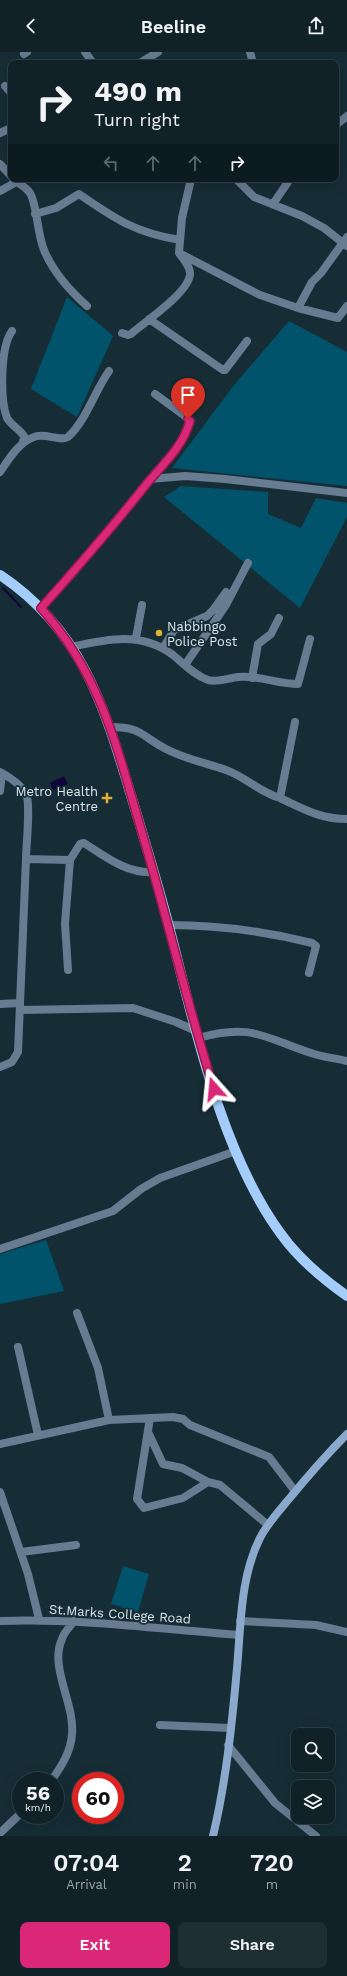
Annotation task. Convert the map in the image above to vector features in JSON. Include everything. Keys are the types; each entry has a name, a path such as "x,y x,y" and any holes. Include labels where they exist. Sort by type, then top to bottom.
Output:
{"main road":[{"path":"0,575 41,608 71,647 92,681 110,727 169,925 197,1035 236,1152 263,1208 282,1236 317,1271 347,1296"},
{"path":"213,1836 220,1807 237,1668 240,1621 251,1557 260,1537 268,1525 317,1465 347,1434"}],"street":[{"path":"145,60 158,52"},
{"path":"5,86 8,90"},
{"path":"0,164 8,173"},
{"path":"0,192 15,182"},
{"path":"20,182 29,192 33,200 40,240 50,262 68,288 86,306"},
{"path":"122,333 128,335 132,334 186,284 190,274 188,267 179,253 190,182"},
{"path":"239,182 254,197 302,216 346,241 312,282 298,308"},
{"path":"273,204 288,182"},
{"path":"35,214 56,208 79,194 105,212 137,230 155,236 180,240"},
{"path":"179,253 226,279 260,295 298,308 338,318 347,306"},
{"path":"149,319 223,370 225,370 247,341"},
{"path":"12,330 4,350 0,388 2,407 7,418 24,436 24,442"},
{"path":"1,468 24,442 35,436 46,435 62,439 69,436 85,414 98,386 109,371"},
{"path":"41,608 76,569 150,479 169,460 183,439 190,421 155,394"},
{"path":"150,479 185,476 347,493"},
{"path":"185,666 226,605 248,563"},
{"path":"164,648 174,630 207,616 226,592"},
{"path":"136,638 142,605"},
{"path":"252,678 258,644 271,634 279,618"},
{"path":"71,647 113,638 136,638 164,648 193,672 208,680 218,681 239,677 298,684 310,639"},
{"path":"280,798 295,722"},
{"path":"110,727 132,728 165,749 205,764 227,770 240,776 262,792 280,798 315,814 331,819 347,820"},
{"path":"0,791 1,773 17,783 26,794 28,804 20,965 20,1007 16,1058 12,1062 0,1067"},
{"path":"68,970 66,924 70,860 80,844 84,843 130,870 142,873 154,872"},
{"path":"26,859 70,860"},
{"path":"169,925 245,929 275,934 312,943 316,946 316,951 309,973"},
{"path":"0,1004 20,1007 133,1008 176,1022 197,1035 232,1031 249,1032 265,1035 312,1054 347,1060"},
{"path":"176,1022 191,1014"},
{"path":"0,1249 113,1211 141,1189 160,1178 236,1152"},
{"path":"77,1313 98,1368 109,1420"},
{"path":"18,1347 38,1436"},
{"path":"0,1444 109,1420 173,1417 184,1419 190,1425 268,1457 295,1492"},
{"path":"150,1418 138,1499 144,1508 183,1498 208,1482"},
{"path":"148,1432 163,1464 182,1468 208,1482 220,1485 268,1525"},
{"path":"0,1493 21,1552 39,1619"},
{"path":"21,1552 76,1545"},
{"name":"St.Marks College Road","path":"0,1621 39,1619 74,1621 239,1635"},
{"path":"57,1772 66,1757 72,1734 71,1712 58,1656 61,1640 74,1621"},
{"path":"240,1621 316,1625 347,1632"},
{"path":"160,1725 230,1728"},
{"path":"228,1745 275,1803 316,1836"},
{"path":"0,1833 12,1822"}],"shaded area":[{"path":"67,297 113,336 77,417 31,389"},
{"path":"289,321 347,352 347,486 172,468 234,385"},
{"path":"181,486 268,492 268,514 301,528 316,498 347,503 347,517 300,608 164,497"},
{"path":"64,776 68,784 53,790 50,783"},
{"path":"46,1240 64,1291 0,1304 0,1254"},
{"path":"123,1566 149,1574 138,1612 111,1604"}],"waterway":[{"path":"3,588 21,607"}],"place":[{"name":"Nabbingo Police Post","path":"159,633"},
{"name":"Metro Health Centre","path":"107,798"}],"route":[{"path":"188,419 190,421 183,439 169,460 150,479 128,508 41,608 53,621 88,674 110,727 154,872 196,1031 214,1089"}]}
